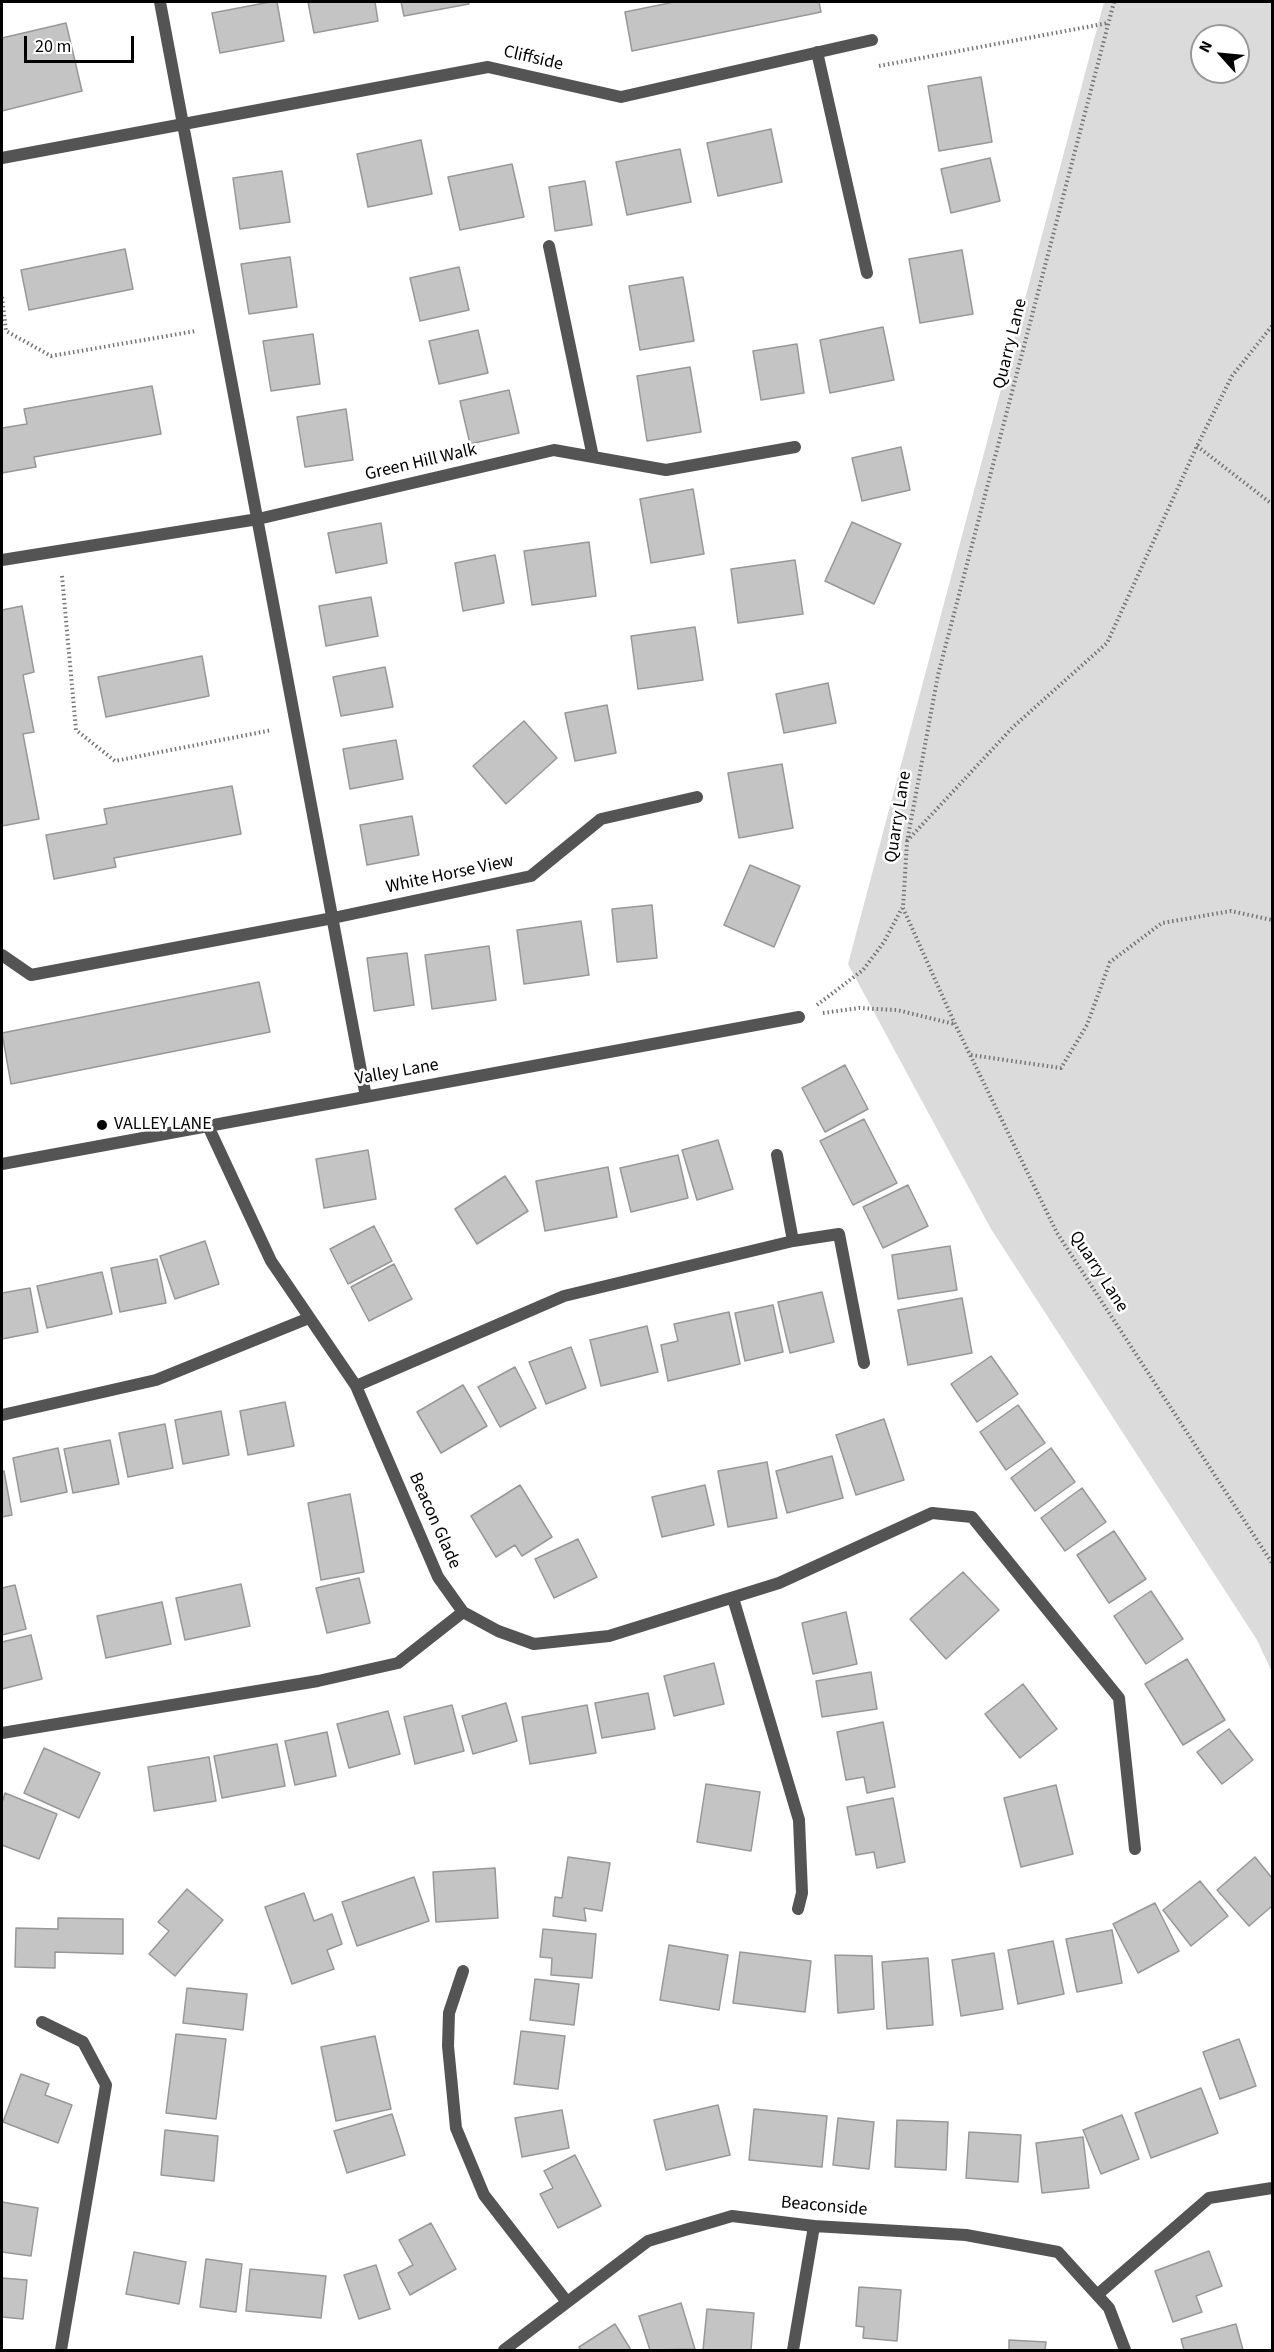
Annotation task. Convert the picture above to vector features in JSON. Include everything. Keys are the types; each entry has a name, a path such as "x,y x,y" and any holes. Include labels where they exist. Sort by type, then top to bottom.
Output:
{"street":[{"path":"160,2 366,1097"},
{"name":"Cliffside","path":"2,158 489,68 621,97 872,40"},
{"path":"818,52 867,273"},
{"path":"549,246 593,457"},
{"name":"Green Hill Walk","path":"2,561 258,519 554,450 666,470 795,447"},
{"name":"White Horse View","path":"2,955 31,975 333,918 531,876 601,819 697,797"},
{"name":"Valley Lane","path":"2,1164 798,1017"},
{"name":"Beacon Glade","path":"208,1126 271,1262 356,1386 438,1577 463,1612 498,1631 534,1644 609,1636 779,1583 932,1513 972,1517 1119,1698 1135,1849"},
{"path":"777,1155 793,1241"},
{"path":"356,1386 564,1296 793,1241 839,1234 864,1363"},
{"path":"2,1415 156,1380 309,1318"},
{"path":"733,1598 799,1820 802,1893 798,1909"},
{"path":"2,1734 318,1681 398,1663 463,1612"},
{"path":"463,1971 449,2013 448,2046 456,2128 484,2195 567,2302"},
{"path":"42,2022 84,2042 106,2085 61,2350"},
{"path":"1097,2295 1209,2198 1272,2188"},
{"name":"Beaconside","path":"504,2350 648,2241 732,2216 814,2226 966,2235 1058,2252 1109,2308 1125,2350"},
{"path":"793,2350 814,2226"}],"path":[{"name":"Quarry Lane","path":"1114,2 938,675 907,842 903,908 955,1024 1057,1233 1272,1563"},
{"path":"872,40 876,67 1108,23"},
{"path":"2,297 6,331 51,356 222,326"},
{"path":"907,842 1013,727 1107,643 1197,446 1232,376 1272,326"},
{"path":"1197,446 1272,504"},
{"path":"60,551 76,730 115,761 297,726"},
{"path":"798,1017 836,993 863,970 884,942 903,908"},
{"path":"971,1055 1061,1068 1087,1025 1110,963 1161,923 1231,910 1272,920"},
{"path":"798,1017 859,1008 897,1010 955,1024"}],"shaded area":[{"path":"1104,2 1272,2 1272,1672 1257,1640 991,1229 848,964"}],"building":[{"path":"277,2 284,41 220,53 212,13"},
{"path":"308,2 375,2 378,21 314,33"},
{"path":"401,2 468,2 469,4 404,16"},
{"path":"674,2 819,2 821,12 632,51 625,12"},
{"path":"66,23 82,91 2,111 2,38"},
{"path":"981,77 992,142 939,151 928,86"},
{"path":"771,129 782,182 718,196 707,143"},
{"path":"421,140 432,194 368,207 357,154"},
{"path":"680,149 691,202 627,215 616,162"},
{"path":"990,158 1000,201 951,213 941,169"},
{"path":"512,164 524,217 460,230 448,177"},
{"path":"282,171 290,222 240,229 233,178"},
{"path":"585,181 592,225 555,231 549,187"},
{"path":"125,249 133,289 29,310 21,270"},
{"path":"962,250 973,314 920,323 909,259"},
{"path":"290,257 297,307 249,314 241,264"},
{"path":"459,267 469,310 420,321 410,278"},
{"path":"683,277 694,341 640,350 629,286"},
{"path":"883,327 894,380 830,393 820,340"},
{"path":"478,330 488,373 439,384 429,341"},
{"path":"313,334 320,384 271,391 263,341"},
{"path":"797,344 804,393 761,400 753,351"},
{"path":"690,367 701,432 647,441 637,376"},
{"path":"152,386 161,434 34,457 36,467 2,473 2,428 27,424 24,409"},
{"path":"509,390 519,433 470,444 460,401"},
{"path":"346,409 353,460 305,467 297,417"},
{"path":"901,447 910,490 862,501 852,458"},
{"path":"693,489 704,554 651,563 640,499"},
{"path":"852,522 901,544 874,604 825,581"},
{"path":"381,523 387,563 336,573 328,533"},
{"path":"589,542 596,596 532,605 524,551"},
{"path":"495,555 504,603 463,611 455,563"},
{"path":"795,560 803,614 738,623 731,569"},
{"path":"371,597 378,636 326,646 319,606"},
{"path":"22,606 34,672 23,675 34,732 23,734 39,819 2,826 2,610"},
{"path":"695,627 703,680 638,689 631,636"},
{"path":"202,656 209,696 106,717 98,677"},
{"path":"385,667 393,707 341,716 333,677"},
{"path":"828,683 836,723 784,733 776,694"},
{"path":"607,705 616,753 575,761 565,713"},
{"path":"524,721 557,758 506,804 473,766"},
{"path":"396,740 403,779 350,789 343,749"},
{"path":"782,764 793,828 739,838 728,773"},
{"path":"232,786 241,834 114,858 116,867 54,879 46,835 107,824 104,809"},
{"path":"412,816 419,855 367,865 360,825"},
{"path":"750,865 800,886 774,947 724,925"},
{"path":"652,905 657,958 617,962 612,909"},
{"path":"581,921 589,975 524,984 517,930"},
{"path":"489,946 496,1000 432,1009 425,955"},
{"path":"407,953 414,1005 374,1011 367,958"},
{"path":"259,982 270,1032 11,1084 2,1033"},
{"path":"845,1065 868,1109 825,1132 802,1088"},
{"path":"864,1119 897,1183 853,1205 820,1141"},
{"path":"718,1140 733,1189 697,1200 682,1150"},
{"path":"368,1150 376,1199 324,1208 316,1159"},
{"path":"678,1155 688,1198 631,1212 620,1168"},
{"path":"608,1167 617,1217 545,1231 536,1181"},
{"path":"505,1176 528,1211 477,1244 455,1209"},
{"path":"908,1185 928,1226 883,1248 863,1207"},
{"path":"374,1226 392,1261 348,1284 330,1249"},
{"path":"205,1241 219,1284 175,1299 160,1256"},
{"path":"950,1246 957,1290 898,1299 892,1255"},
{"path":"157,1259 166,1303 120,1312 111,1268"},
{"path":"394,1264 412,1299 369,1321 351,1287"},
{"path":"102,1272 112,1314 47,1328 37,1286"},
{"path":"30,1288 38,1332 2,1339 2,1293"},
{"path":"822,1292 834,1342 790,1353 778,1302"},
{"path":"962,1298 972,1353 908,1365 898,1310"},
{"path":"773,1305 783,1352 745,1361 735,1313"},
{"path":"729,1312 740,1364 668,1381 661,1345 678,1341 674,1324"},
{"path":"647,1326 658,1372 601,1386 590,1340"},
{"path":"571,1347 586,1388 546,1404 529,1362"},
{"path":"991,1356 1018,1394 977,1422 951,1384"},
{"path":"515,1367 536,1408 500,1427 478,1387"},
{"path":"463,1385 487,1426 441,1453 417,1412"},
{"path":"285,1402 294,1446 248,1455 240,1411"},
{"path":"1018,1405 1045,1443 1006,1470 980,1432"},
{"path":"221,1411 229,1455 183,1464 175,1420"},
{"path":"884,1419 904,1480 856,1495 836,1435"},
{"path":"165,1424 173,1468 128,1477 119,1433"},
{"path":"110,1440 119,1484 73,1493 64,1449"},
{"path":"58,1448 67,1492 21,1502 13,1458"},
{"path":"1051,1448 1075,1482 1035,1511 1011,1478"},
{"path":"832,1456 843,1498 787,1513 776,1471"},
{"path":"767,1462 777,1518 728,1527 718,1471"},
{"path":"2,1471 4,1471 12,1515 2,1517"},
{"path":"520,1485 552,1537 522,1556 515,1545 496,1557 471,1516"},
{"path":"705,1485 714,1525 662,1537 652,1497"},
{"path":"1082,1488 1106,1522 1065,1551 1041,1518"},
{"path":"350,1494 364,1572 321,1580 308,1503"},
{"path":"1114,1531 1146,1579 1109,1603 1077,1555"},
{"path":"578,1539 597,1577 554,1598 535,1559"},
{"path":"963,1572 999,1610 946,1659 910,1619"},
{"path":"359,1578 370,1623 327,1633 316,1588"},
{"path":"241,1584 250,1626 185,1640 176,1598"},
{"path":"15,1585 26,1629 2,1635 2,1588"},
{"path":"1151,1591 1183,1639 1146,1664 1114,1616"},
{"path":"162,1602 171,1644 106,1658 97,1616"},
{"path":"846,1612 857,1664 813,1674 802,1623"},
{"path":"31,1635 42,1679 2,1689 2,1642"},
{"path":"1187,1659 1225,1720 1183,1745 1145,1684"},
{"path":"714,1663 724,1704 674,1716 664,1676"},
{"path":"871,1672 877,1709 822,1717 816,1681"},
{"path":"1023,1684 1057,1729 1020,1758 985,1714"},
{"path":"648,1693 655,1729 602,1738 595,1703"},
{"path":"506,1703 517,1741 473,1754 462,1716"},
{"path":"452,1705 464,1751 415,1764 404,1717"},
{"path":"587,1705 596,1753 530,1764 522,1717"},
{"path":"388,1711 400,1754 349,1768 337,1724"},
{"path":"883,1722 895,1787 867,1793 864,1777 846,1780 837,1732"},
{"path":"1229,1729 1253,1760 1222,1784 1197,1752"},
{"path":"327,1732 336,1776 295,1785 285,1741"},
{"path":"277,1744 285,1786 222,1798 214,1756"},
{"path":"44,1748 100,1773 79,1818 24,1793"},
{"path":"209,1757 216,1801 154,1811 148,1767"},
{"path":"706,1784 760,1792 751,1851 697,1842"},
{"path":"1056,1785 1073,1854 1021,1867 1004,1798"},
{"path":"5,1793 57,1814 39,1859 2,1845 2,1803"},
{"path":"893,1798 905,1862 877,1868 874,1852 856,1855 847,1807"},
{"path":"568,1857 610,1863 602,1911 584,1908 586,1921 553,1916 555,1897 562,1898"},
{"path":"1255,1857 1272,1878 1272,1906 1249,1926 1217,1890"},
{"path":"495,1868 498,1918 436,1922 433,1872"},
{"path":"414,1877 429,1921 357,1946 342,1902"},
{"path":"1200,1881 1228,1916 1191,1946 1163,1910"},
{"path":"187,1889 223,1920 175,1976 149,1954 169,1931 158,1922"},
{"path":"304,1893 314,1921 332,1914 342,1944 327,1950 334,1969 292,1984 265,1907"},
{"path":"1155,1903 1179,1951 1138,1973 1113,1924"},
{"path":"58,1918 123,1919 123,1954 55,1952 55,1968 15,1967 16,1928 58,1929"},
{"path":"543,1929 596,1934 592,1978 551,1975 552,1958 540,1957"},
{"path":"1112,1930 1122,1983 1077,1992 1066,1939"},
{"path":"1053,1941 1064,1994 1018,2004 1008,1950"},
{"path":"669,1945 728,1955 719,2010 660,2000"},
{"path":"740,1952 811,1961 805,2012 733,2003"},
{"path":"994,1953 1003,2009 961,2016 952,1960"},
{"path":"835,1955 872,1956 874,2009 838,2013"},
{"path":"928,1958 933,2025 887,2029 882,1962"},
{"path":"535,1979 579,1984 574,2025 530,2020"},
{"path":"187,1988 247,1994 243,2030 183,2023"},
{"path":"521,2031 565,2036 558,2089 514,2084"},
{"path":"176,2034 226,2039 216,2119 166,2113"},
{"path":"375,2036 391,2109 336,2121 321,2047"},
{"path":"1239,2039 1256,2086 1220,2099 1203,2052"},
{"path":"21,2074 49,2084 45,2095 72,2105 58,2143 3,2122"},
{"path":"1201,2088 1218,2133 1151,2158 1135,2113"},
{"path":"718,2105 730,2155 666,2170 654,2120"},
{"path":"754,2109 827,2116 822,2167 749,2160"},
{"path":"562,2110 569,2148 522,2157 515,2118"},
{"path":"392,2114 405,2155 347,2173 334,2131"},
{"path":"1122,2115 1139,2159 1101,2174 1083,2130"},
{"path":"838,2118 874,2122 869,2169 833,2165"},
{"path":"897,2120 948,2122 946,2170 895,2167"},
{"path":"165,2130 218,2136 214,2181 161,2175"},
{"path":"969,2132 1021,2135 1018,2182 966,2178"},
{"path":"1083,2137 1089,2188 1042,2193 1036,2143"},
{"path":"575,2155 601,2206 558,2228 540,2194 553,2188 544,2171"},
{"path":"2,2202 38,2208 31,2256 2,2252"},
{"path":"431,2223 456,2269 410,2295 398,2273 413,2265 399,2240"},
{"path":"1209,2251 1222,2286 1196,2296 1202,2312 1173,2322 1155,2271"},
{"path":"134,2252 186,2262 179,2304 126,2294"},
{"path":"206,2259 242,2264 236,2312 200,2307"},
{"path":"376,2265 390,2309 359,2319 344,2275"},
{"path":"250,2269 326,2276 321,2318 246,2311"},
{"path":"2,2278 27,2280 23,2319 2,2317"},
{"path":"859,2287 901,2290 897,2341 863,2338 864,2327 856,2326"},
{"path":"681,2303 695,2349 650,2350 639,2316"},
{"path":"707,2309 754,2313 751,2350 703,2350"},
{"path":"615,2324 631,2350 581,2350 579,2347"},
{"path":"1236,2324 1243,2350 1184,2350 1181,2339"},
{"path":"1009,2340 1046,2342 1045,2350 1009,2350"}],"place":[{"name":"VALLEY LANE","path":"102,1125"}]}
